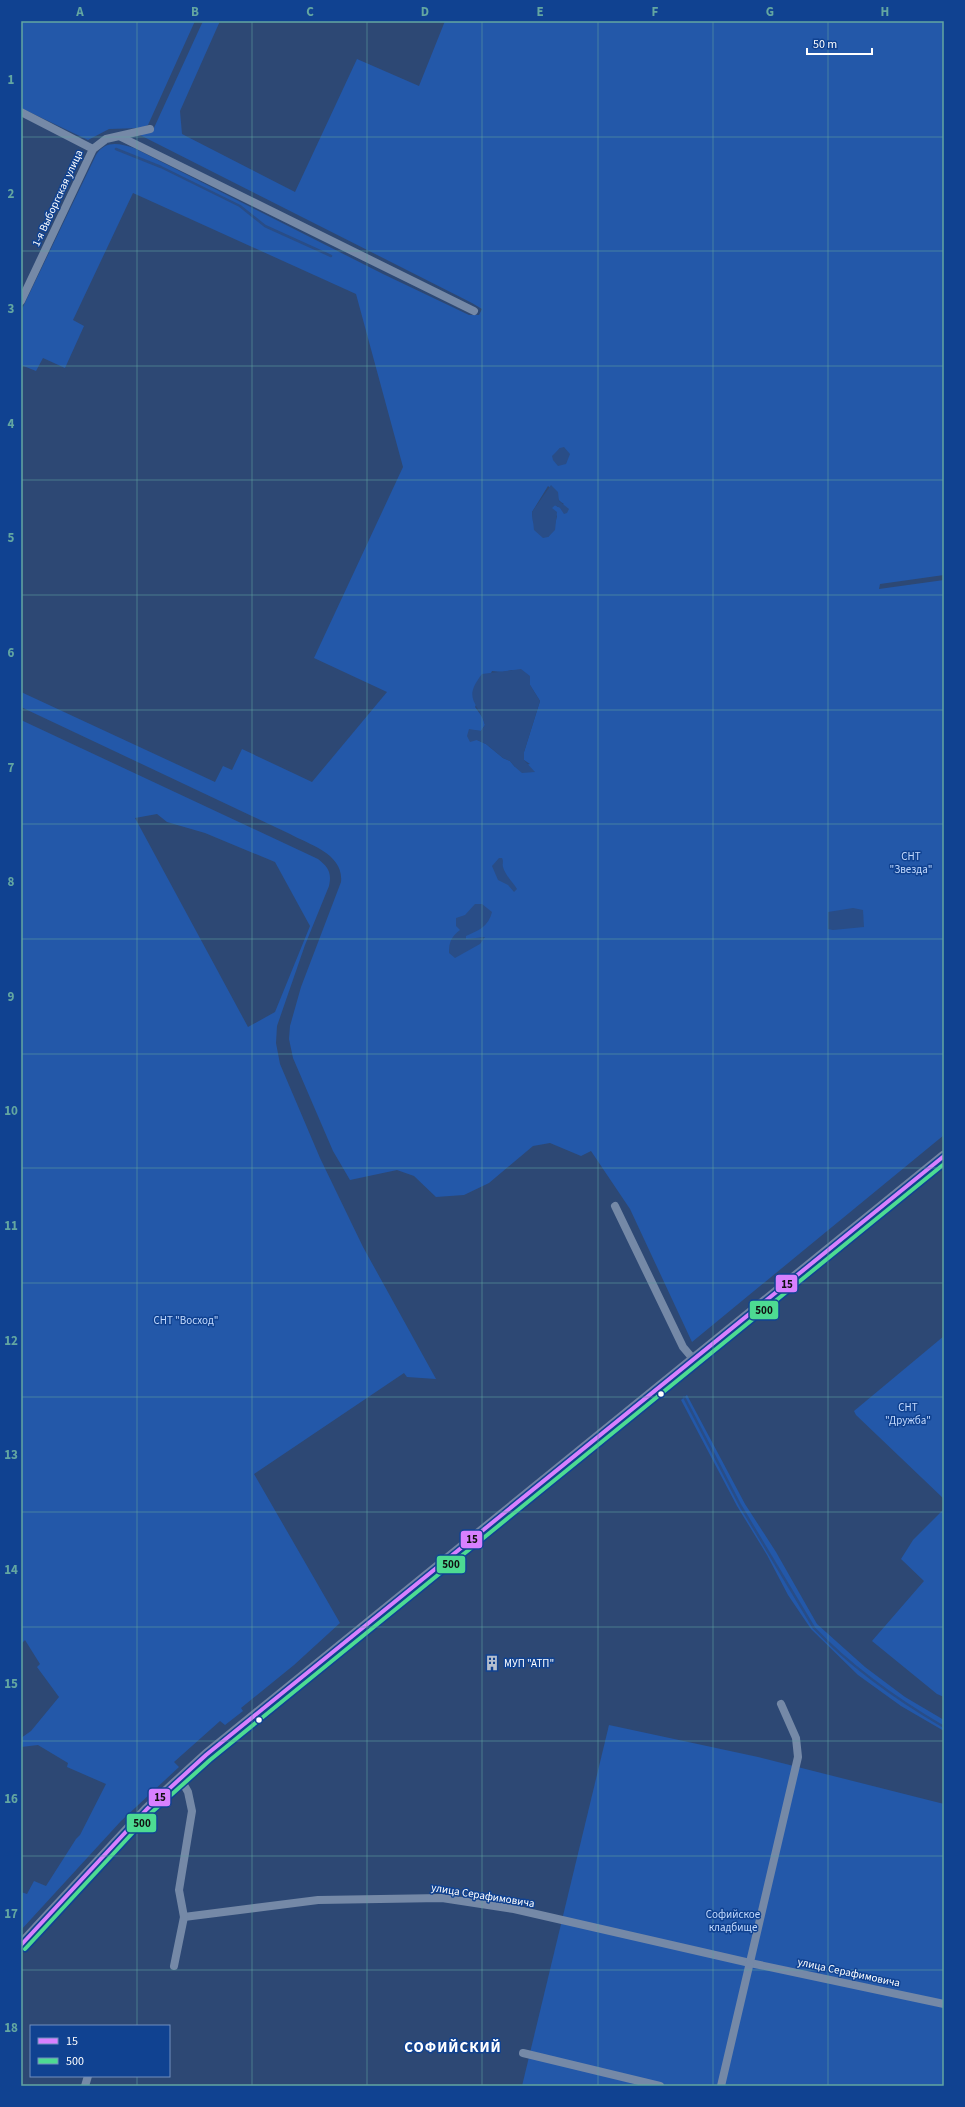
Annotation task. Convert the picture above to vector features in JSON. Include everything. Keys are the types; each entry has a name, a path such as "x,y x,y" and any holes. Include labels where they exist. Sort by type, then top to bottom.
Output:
{"main road":[{"path":"21,1945 147,1809 180,1778 249,1719 944,1156"}],"street":[{"path":"21,112 93,149 101,141 150,129"},
{"path":"121,137 474,311"},
{"name":"1-я Выборгская улица","path":"21,301 93,149"},
{"path":"615,1206 683,1347 694,1360"},
{"path":"721,2086 798,1757 796,1738 781,1704"},
{"path":"174,1966 184,1917 179,1890 192,1810 188,1792 180,1778"},
{"name":"улица Серафимовича","path":"184,1917 318,1900 412,1897 442,1898 514,1909 750,1963 944,2004"},
{"path":"523,2054 660,2086"}],"green space":[{"path":"21,21 195,21 148,125 140,128 109,129 88,140 21,108"},
{"name":"СНТ \"Звезда\"","path":"203,21 220,21 180,111 182,134 295,192 357,59 419,86 445,21 944,21 944,575 880,584 879,589 944,580 944,1135 692,1342 630,1209 591,1151 581,1156 550,1143 533,1146 489,1183 464,1195 436,1197 414,1176 397,1170 350,1180 333,1151 293,1058 289,1039 290,1026 301,987 341,882 337,864 331,857 307,842 21,707 21,692 215,782 223,766 232,770 242,749 312,782 387,692 314,658 403,467 356,294 133,193 73,320 84,326 65,368 43,358 36,371 21,365 21,311 96,155 100,150 113,144 134,148 383,274 469,315 479,315 482,309 140,135 153,130","holes":["560,448 567,462 564,463 555,454","548,486 564,504 558,507 555,505 551,508 557,516 553,531 548,537 533,522 532,512","512,670 530,685 540,701 524,752 524,760 530,764 515,767 510,761 503,758 486,744 477,740 469,730 481,731 485,725 483,718 475,707 492,671 503,672"]},
{"name":"СНТ \"Восход\"","path":"21,720 318,859 327,867 330,877 329,886 305,945 277,1026 276,1043 280,1064 320,1158 363,1247 436,1379 407,1377 404,1373 254,1474 340,1623 294,1665 241,1708 243,1711 225,1725 220,1721 174,1762 179,1767 121,1821 21,1930 21,1892 27,1894 34,1881 46,1886 80,1835 106,1784 67,1767 68,1763 38,1745 21,1747 21,1738 31,1731 59,1697 37,1667 40,1664 25,1640 21,1644","holes":["157,814 167,822 205,833 275,862 310,926 275,1012 248,1027 135,818"]},
{"name":"СНТ \"Дружба\"","path":"944,1336 944,1499 856,1415 854,1411"},
{"path":"687,1395 745,1504 776,1552 817,1624 865,1667 905,1697 944,1720 944,1731 901,1706 858,1675 811,1629 788,1595 767,1555 737,1506 681,1400"},
{"path":"944,1509 944,1697 937,1694 872,1641 924,1581 901,1559 913,1540"},
{"name":"Софийское кладбище","path":"609,1725 758,1757 944,1804 944,2086 522,2086"}],"shaded area":[{"path":"564,447 570,454 566,464 558,466 553,460 552,456 560,448"},
{"path":"551,485 558,492 559,501 569,509 567,513 564,514 560,508 555,505 552,508 557,512 555,530 548,537 543,538 534,530 532,512"},
{"path":"521,669 530,676 530,685 540,701 524,752 524,760 535,772 522,773 510,761 503,758 486,744 477,740 470,742 467,736 469,729 481,731 485,725 472,695 476,683 482,674"},
{"path":"499,858 502,858 504,870 517,889 514,892 508,885 498,880 492,866"},
{"path":"475,904 482,904 492,912 491,917 479,930 466,936 466,939 485,937 480,944 455,958 449,953 449,946 454,935 460,930 456,926 456,918 465,915"},
{"path":"853,908 863,910 864,927 833,930 828,929 828,912"}],"waterway":[{"path":"116,149 161,167 240,206 265,226 331,256"},
{"path":"684,1397 740,1505 814,1628 859,1670 892,1694 944,1727"}],"transit line":[{"name":"15","path":"21,1945 147,1809 206,1755 944,1156"},
{"name":"500","path":"25,1949 151,1813 210,1760 944,1164"}],"place":[{"name":"МУП \"АТП\"","path":"492,1663"}],"district":[{"name":"СОФИЙСКИЙ","path":"453,2047"}]}
